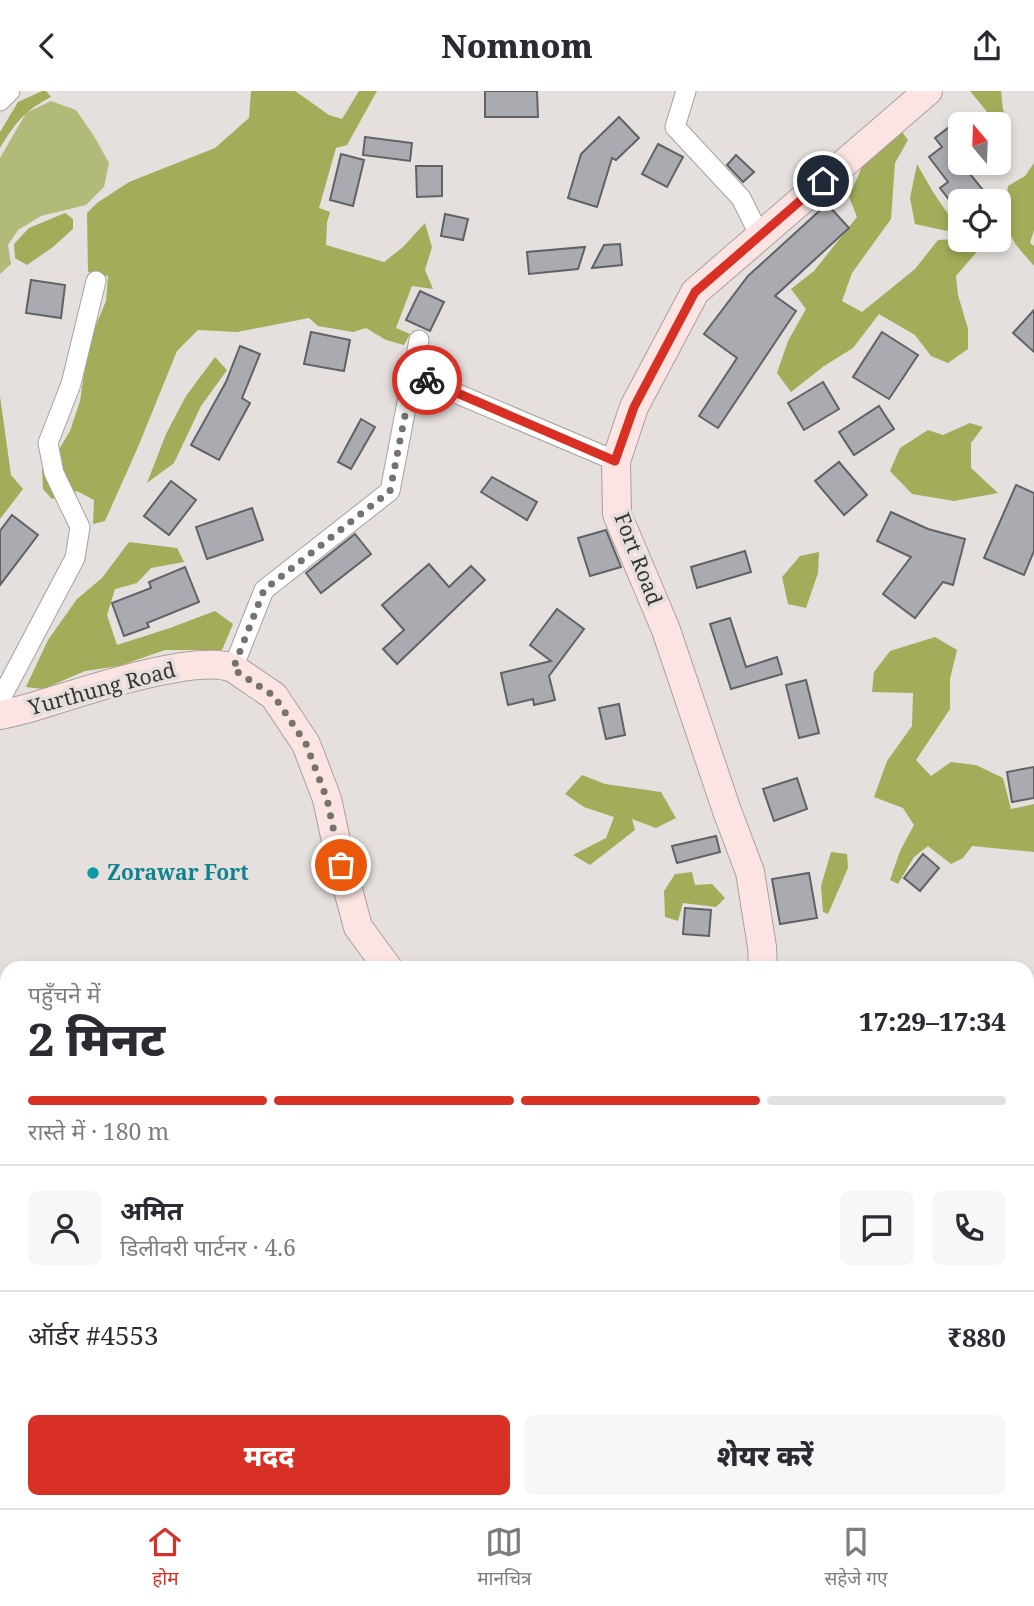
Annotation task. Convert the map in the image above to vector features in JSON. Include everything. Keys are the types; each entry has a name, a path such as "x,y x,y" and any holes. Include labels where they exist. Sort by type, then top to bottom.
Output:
{"street":[{"path":"0,101 10,91"},
{"path":"686,91 674,127 741,198 760,236"},
{"name":"Fort Road","path":"763,961 750,872 666,630 617,514 615,461 634,407 695,292 928,91"},
{"path":"0,700 75,558 80,527 54,473 48,443 71,384 96,281"},
{"path":"233,669 264,590 390,491 419,340"},
{"path":"413,375 615,461"},
{"name":"Yurthung Road","path":"0,715 122,680 194,665 227,666 233,669 274,696 306,744 327,799 358,927 383,961"}],"green space":[{"path":"46,91 51,97 21,118 0,148 0,132 18,102"},
{"path":"251,91 295,91 329,115 342,119 359,91 377,91 347,145 336,148 319,208 330,212 326,245 384,262 403,247 425,223 432,247 425,270 433,289 412,286 396,328 410,334 404,345 386,340 366,328 353,332 318,326 309,318 237,332 198,330 177,351 105,521 93,524 94,500 77,491 52,499 43,489 42,470 70,431 80,401 89,342 106,301 108,276 88,272 87,213 97,203 129,182 215,148 249,118"},
{"path":"970,91 1001,91 1004,112 987,112"},
{"path":"51,101 76,110 94,136 109,163 104,187 86,205 41,216 18,230 8,245 11,264 0,274 0,158 26,113"},
{"path":"902,132 908,140 895,163 891,219 852,273 842,301 862,312 915,269 938,240 948,239 948,252 977,252 956,276 958,295 968,329 968,349 948,363 931,356 915,335 879,314 853,348 824,366 791,392 777,373 788,341 806,309 791,289 814,271 857,217 849,197 866,157"},
{"path":"1034,163 1034,230 1030,243 1034,246 1034,266 1011,236 1011,189 1008,189 1008,186 1025,176"},
{"path":"917,164 948,214 947,231 915,224 910,198"},
{"path":"65,213 73,219 73,229 53,247 27,265 15,258 14,244 29,228"},
{"path":"215,357 227,370 201,406 174,463 147,483 166,434 186,396"},
{"path":"0,396 11,475 23,489 0,519"},
{"path":"970,423 983,427 971,443 971,468 998,493 954,501 912,494 890,471 900,448 928,430 943,435"},
{"path":"129,542 177,548 184,562 151,568 137,583 115,589 107,615 117,645 215,611 233,624 222,650 165,650 119,666 85,671 43,689 26,687 48,640 77,599 102,578"},
{"path":"819,552 818,573 806,608 788,604 782,577 800,556"},
{"path":"935,637 957,650 950,679 950,709 916,760 931,776 951,762 976,765 1003,778 1011,809 1034,804 1034,852 972,846 963,858 951,864 928,846 914,857 898,884 890,880 900,851 914,825 903,808 874,797 887,761 912,726 913,693 872,692 874,672 890,651"},
{"path":"582,775 605,784 661,792 676,818 656,828 632,819 635,830 590,865 573,855 606,838 614,817 584,807 565,794"},
{"path":"831,852 847,854 848,868 828,914 823,912 821,886"},
{"path":"692,872 695,885 712,884 725,898 716,907 683,903 678,921 665,917 664,891 675,874"}],"building":[{"path":"485,91 537,91 538,117 485,117"},
{"path":"619,117 639,138 616,160 612,158 597,207 568,198 581,154"},
{"path":"948,128 948,175 971,175 982,189 948,189 948,198 940,188 948,182 929,157 942,147 935,138"},
{"path":"365,137 412,143 410,161 363,155"},
{"path":"658,144 683,157 667,187 642,174"},
{"path":"341,154 364,160 353,206 330,200"},
{"path":"736,155 754,172 743,182 727,165"},
{"path":"416,166 442,166 442,196 417,197"},
{"path":"827,204 849,228 775,296 796,311 718,428 699,416 737,358 704,334 748,276"},
{"path":"445,214 468,219 463,240 441,236"},
{"path":"620,244 622,265 592,268 604,245"},
{"path":"585,247 578,269 529,274 527,252"},
{"path":"31,280 65,285 61,318 26,313"},
{"path":"420,291 444,302 430,331 406,320"},
{"path":"1034,310 1034,352 1013,333"},
{"path":"311,332 350,340 344,371 304,364"},
{"path":"882,332 918,355 889,399 853,377"},
{"path":"240,346 260,354 242,398 250,403 219,460 191,445 226,382"},
{"path":"823,382 839,409 804,430 788,403"},
{"path":"879,406 894,429 854,455 839,432"},
{"path":"361,419 375,427 351,469 338,462"},
{"path":"839,462 867,495 844,515 815,481"},
{"path":"492,477 537,502 527,520 481,492"},
{"path":"171,481 196,500 169,535 144,516"},
{"path":"1016,485 1034,493 1034,551 1024,575 984,558"},
{"path":"252,508 263,540 207,559 196,527"},
{"path":"891,512 928,529 965,539 953,585 943,582 915,618 883,594 911,557 877,541"},
{"path":"12,515 38,535 0,585 0,531"},
{"path":"606,530 621,567 590,576 578,538"},
{"path":"355,534 371,554 321,593 306,573"},
{"path":"745,551 751,572 697,588 691,567"},
{"path":"429,564 449,587 471,566 485,580 397,664 383,649 404,630 382,605"},
{"path":"185,567 199,602 147,623 149,627 124,636 112,603 151,588 149,582"},
{"path":"557,609 584,629 549,676 555,700 534,705 533,699 508,705 501,673 551,661 530,645"},
{"path":"730,618 746,667 777,657 782,674 731,689 710,624"},
{"path":"806,680 819,733 799,738 786,685"},
{"path":"619,704 625,735 606,739 599,708"},
{"path":"1034,767 1034,798 1012,802 1007,772"},
{"path":"797,778 807,809 774,821 763,789"},
{"path":"716,836 720,852 677,863 672,846"},
{"path":"923,854 939,868 920,891 904,878"},
{"path":"809,873 817,918 780,924 772,879"},
{"path":"685,908 711,910 709,936 683,934"}],"way so far":[{"path":"341,865 327,799 306,744 274,696 233,669 264,590 390,491 413,375 427,380"}],"place":[{"name":"Zorawar Fort","path":"93,873"}],"route":[{"path":"427,380 615,461 634,407 695,292 823,181"}]}
